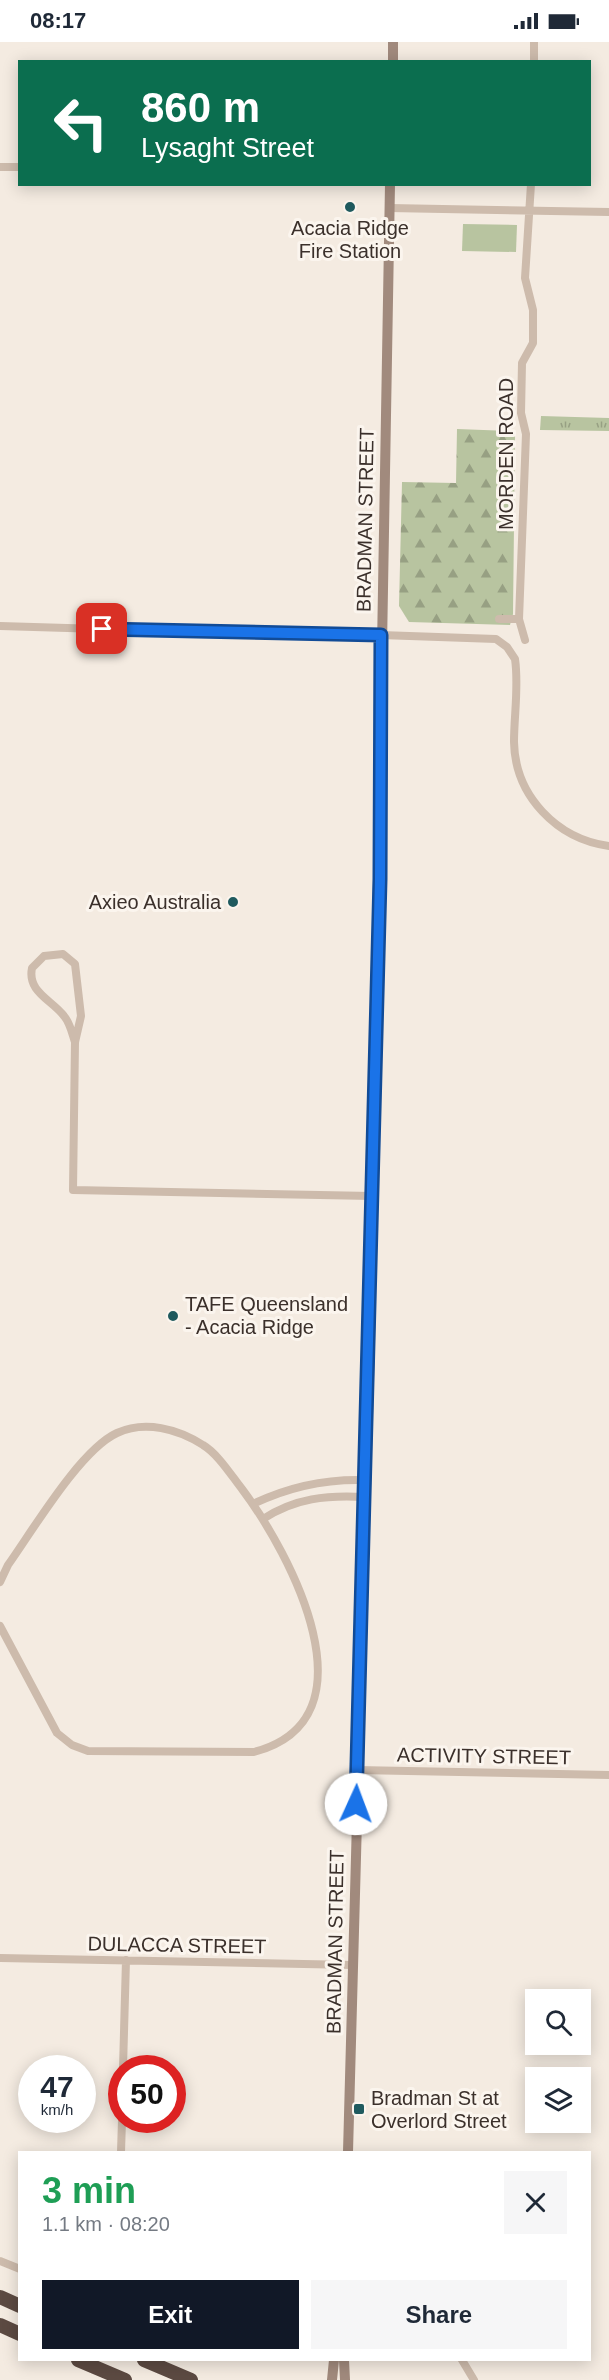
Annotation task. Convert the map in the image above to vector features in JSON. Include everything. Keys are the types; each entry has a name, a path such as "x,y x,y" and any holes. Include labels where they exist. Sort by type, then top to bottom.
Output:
{"highway":[{"path":"0,2297 18,2305"},
{"path":"0,2325 18,2333"},
{"path":"80,2361 125,2380"},
{"path":"146,2361 192,2380"}],"main road":[{"path":"393,42 393,60"},
{"name":"BRADMAN STREET","path":"348,2151 380,879 381,635 390,186"},
{"path":"332,2380 334,2361"},
{"path":"344,2361 345,2380"}],"street":[{"path":"534,42 534,60"},
{"path":"0,167 18,167"},
{"name":"MORDEN ROAD","path":"525,640 519,619 526,434 521,413 522,363 532,343 533,310 525,278 531,186"},
{"path":"389,208 609,212"},
{"path":"499,620 519,619"},
{"path":"0,626 488,638 500,641 507,647 516,663 515,753 526,789 541,811 566,831 592,843 609,846"},
{"path":"75,1042 66,1018 38,992 32,980 32,968 44,956 63,954 75,964 81,1016 75,1042 73,1190 372,1196"},
{"path":"0,1582 8,1565 81,1463 98,1445 125,1430 145,1426 177,1431 205,1446 254,1504 263,1519 294,1578 313,1635 319,1666 317,1689 309,1712 294,1731 267,1749 242,1753 95,1752 72,1745 51,1724 0,1626"},
{"path":"254,1504 278,1493 309,1484 364,1480"},
{"path":"263,1519 284,1506 300,1500 330,1496 364,1497"},
{"name":"ACTIVITY STREET","path":"357,1770 609,1775"},
{"name":"DULACCA STREET","path":"0,1958 353,1965"},
{"path":"123,2055 126,1960"},
{"path":"121,2151 122,2133"},
{"path":"0,2261 18,2268"},
{"path":"463,2361 474,2380"}],"green space":[{"path":"463,224 517,225 516,252 462,251"},
{"path":"541,416 609,418 609,431 540,430"},
{"path":"457,429 512,431 515,436 513,614 510,625 409,622 399,606 402,482 456,483"}],"place":[{"name":"Acacia Ridge Fire Station","path":"350,207"},
{"name":"Axieo Australia","path":"233,902"},
{"name":"TAFE Queensland - Acacia Ridge","path":"173,1316"},
{"name":"Bradman St at Overlord Street","path":"359,2109"}],"route":[{"path":"102,629 381,635 380,879 370,1341 356,1804"}]}
